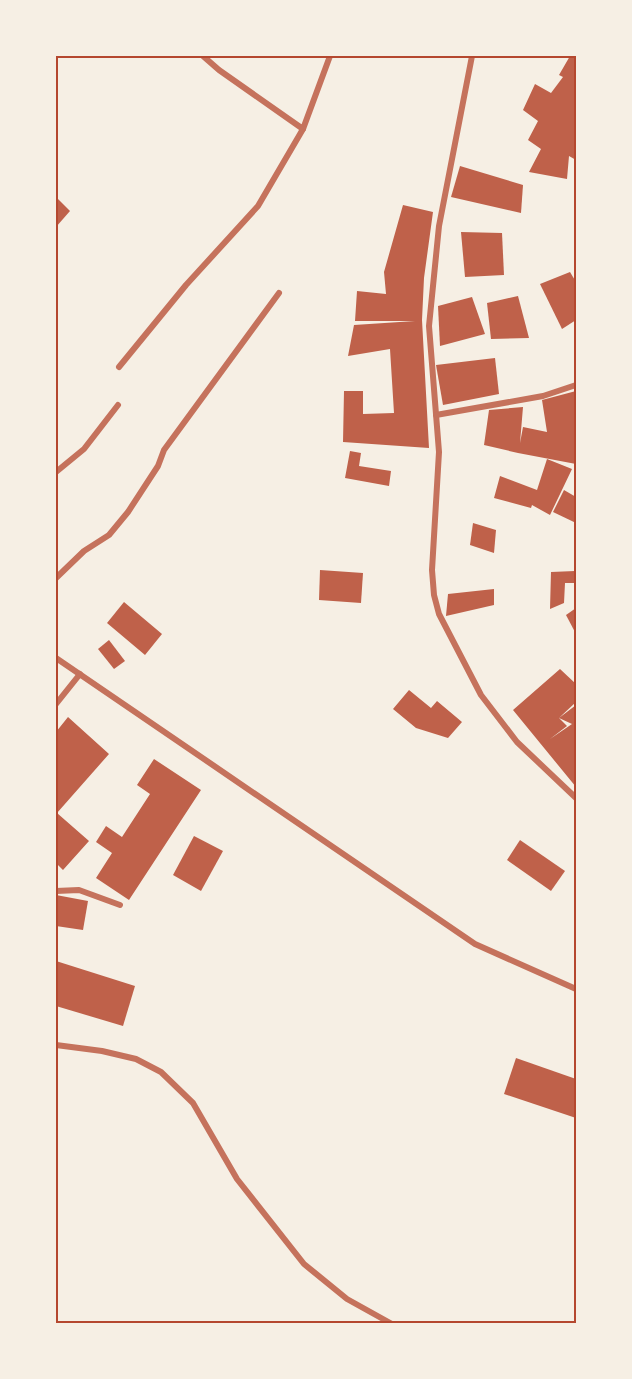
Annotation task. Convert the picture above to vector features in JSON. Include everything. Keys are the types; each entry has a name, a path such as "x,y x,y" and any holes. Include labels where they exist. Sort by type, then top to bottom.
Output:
{"street":[{"path":"203,56 219,70 303,129"},
{"path":"119,367 186,285 258,206 303,129 330,56"},
{"path":"472,56 439,226 429,326 439,452 432,570 434,595 439,614 481,695 517,742 576,798"},
{"path":"56,578 84,551 109,534 128,512 158,466 164,450 279,293"},
{"path":"436,415 543,396 576,385"},
{"path":"56,472 84,449 118,405"},
{"path":"56,658 475,944 576,989"},
{"path":"56,704 80,674"},
{"path":"56,891 79,890 120,905"},
{"path":"56,1045 102,1051 136,1059 161,1072 193,1103 237,1179 303,1264 347,1299 392,1323"}],"building":[{"path":"570,56 576,56 576,160 569,156 567,179 529,172 541,149 528,140 538,121 523,110 535,84 551,93 563,77 559,75"},
{"path":"460,166 523,185 521,213 451,197"},
{"path":"56,197 70,211 56,227"},
{"path":"403,205 433,212 424,278 422,320 429,448 343,442 344,391 363,391 363,414 394,413 390,349 348,356 354,325 415,321 355,321 357,291 386,294 384,272"},
{"path":"461,232 502,233 504,275 465,277"},
{"path":"570,272 576,282 576,320 562,329 540,284"},
{"path":"518,296 529,338 491,339 487,303"},
{"path":"472,297 485,334 440,346 438,306"},
{"path":"495,358 499,394 443,405 436,365"},
{"path":"576,391 576,464 484,445 489,410 523,407 520,443 523,427 547,432 542,400"},
{"path":"350,451 361,453 359,466 391,471 389,486 345,478"},
{"path":"547,459 572,469 550,515 532,505 531,508 494,498 500,476 537,490"},
{"path":"564,490 576,497 576,523 553,512"},
{"path":"473,523 496,530 494,553 470,545"},
{"path":"320,570 363,573 361,603 319,600"},
{"path":"575,571 575,583 565,583 564,603 550,609 551,572"},
{"path":"494,589 494,605 446,616 448,594"},
{"path":"124,602 162,634 145,655 107,623"},
{"path":"576,608 576,634 566,615"},
{"path":"109,640 125,661 114,669 98,649"},
{"path":"560,669 576,684 576,702 559,718 576,705 576,787 513,710","holes":["559,718 572,724 550,739 567,726"]},
{"path":"409,690 431,708 437,701 462,722 448,738 416,728 393,709"},
{"path":"68,717 109,754 57,813 89,841 63,870 56,863 56,732"},
{"path":"154,759 201,790 129,900 96,878 112,853 96,842 106,826 122,837 150,794 137,785"},
{"path":"194,836 223,851 201,891 173,875"},
{"path":"520,840 565,871 551,891 507,860"},
{"path":"56,895 88,901 83,930 56,926"},
{"path":"56,961 135,986 123,1026 56,1006"},
{"path":"516,1058 576,1079 576,1118 504,1094"}]}
